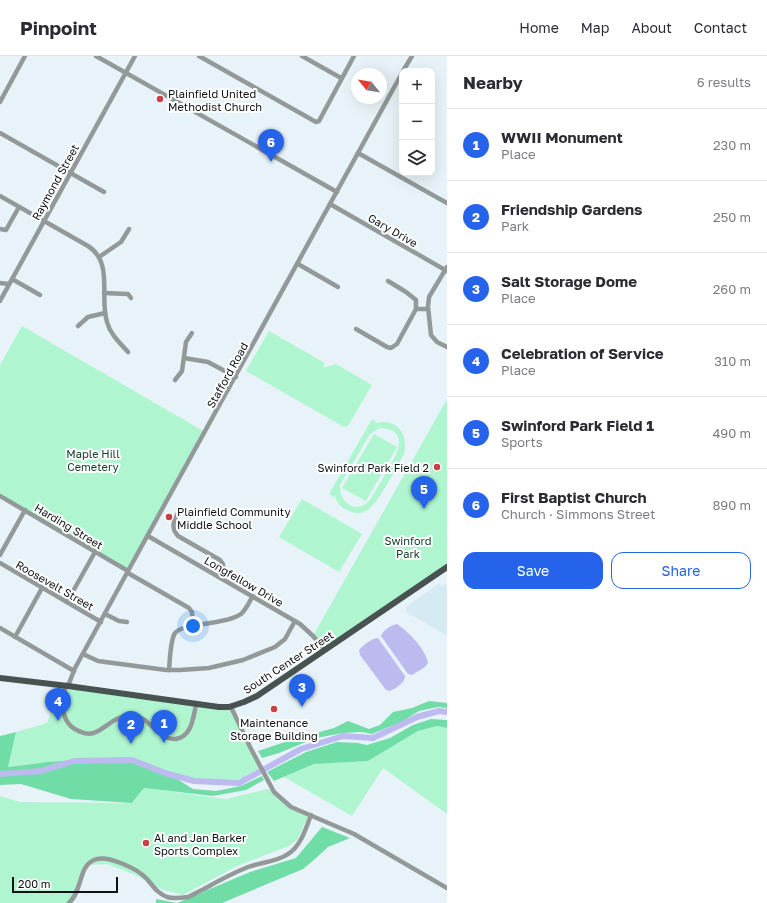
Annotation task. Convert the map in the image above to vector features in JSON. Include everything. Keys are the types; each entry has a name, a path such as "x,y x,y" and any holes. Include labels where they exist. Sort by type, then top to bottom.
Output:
{"main road":[{"name":"South Center Street","path":"0,678 196,704 231,707 257,696 447,567"}],"street":[{"path":"0,102 25,56"},
{"path":"96,56 337,192"},
{"name":"Raymond Street","path":"0,301 135,56"},
{"path":"199,56 313,121 319,120 354,56"},
{"path":"302,56 341,78"},
{"name":"Stafford Road","path":"405,68 412,56"},
{"name":"Stafford Road","path":"196,704 192,725 188,732 178,738 173,739 163,736 149,722 133,716 121,717 95,733 86,734 73,729 66,720 63,704 67,686 83,654 399,79"},
{"path":"0,133 104,192"},
{"path":"358,153 447,203"},
{"path":"0,196 91,248 99,257 103,267 105,314 110,329 128,352"},
{"name":"Gary Drive","path":"330,204 446,269"},
{"path":"0,229 6,230 19,207"},
{"path":"99,257 117,246 129,229"},
{"path":"298,264 338,287"},
{"path":"446,269 429,297 428,309 431,335 437,342 447,347"},
{"path":"12,279 40,295"},
{"path":"356,329 391,348 397,344 416,308 416,300 388,281"},
{"path":"0,283 9,284"},
{"path":"104,294 128,294 131,298"},
{"path":"416,308 428,309"},
{"path":"78,326 88,317 105,314"},
{"path":"175,380 182,371 186,342 192,333"},
{"path":"184,358 208,362 236,377"},
{"name":"Harding Street","path":"0,496 26,510 189,608 192,612 193,626"},
{"path":"0,554 26,510"},
{"path":"179,511 173,526 174,532 178,536 220,560 223,564 223,570 219,577"},
{"name":"Longfellow Drive","path":"148,536 296,621 308,631 325,650"},
{"path":"67,602 95,552"},
{"name":"Roosevelt Street","path":"0,563 101,622"},
{"path":"15,637 42,588"},
{"path":"169,670 175,634 181,628 210,624 237,616 244,612 253,596"},
{"path":"105,614 118,621 127,622"},
{"path":"83,654 98,660 169,670 209,668 233,663 275,647 282,642 296,621"},
{"path":"0,628 74,671"},
{"path":"231,707 274,792 291,807 354,834 447,888"},
{"path":"69,903 78,891 83,872 88,865 94,860 104,858 123,864 137,871 147,879 155,890 167,897 178,899 190,896 248,867 288,854 297,846 311,815"}],"shaded area":[{"path":"440,583 442,586 447,583 447,636 406,612 407,606"}],"green space":[{"name":"Maple Hill Cemetery","path":"22,326 205,432 128,571 0,497 0,365"},
{"path":"269,331 325,363 323,368 336,364 372,385 348,426 344,427 246,371"},
{"name":"Swinford Park","path":"446,401 447,567 325,650 313,636"},
{"path":"372,419 377,423 390,423 400,430 405,440 404,454 383,492 369,509 364,512 354,513 340,505 335,496 334,497 329,494","holes":["380,428 390,430 396,434 399,439 397,452 390,467 370,500 359,507 349,505 342,497 340,485 370,434"]},
{"path":"374,434 397,447 366,501 342,488"},
{"path":"302,499 362,534 339,572 279,537"},
{"path":"59,687 231,707 261,767 236,781 194,781 165,773 122,757 82,761 48,762 7,767 16,732 47,723"},
{"path":"429,701 447,703 447,708 438,707 419,711 403,721 372,734 362,732 343,733 316,738 279,753 262,758 258,751 334,728 348,721 369,729 380,725 393,712 412,708"},
{"path":"431,719 447,720 447,728 437,726 418,731 368,761 314,764 274,781 267,772 306,752 337,742 367,745 390,738 413,725"},
{"path":"437,726 447,728 447,814 383,768 352,816 284,777 314,764 368,761 418,731"},
{"path":"16,732 8,767 48,762 124,757 169,774 193,789 216,791 241,786 262,776 264,780 246,790 213,796 144,788 132,803 71,799 21,784 0,785 0,736"},
{"name":"Al and Jan Barker Sports Complex","path":"144,788 226,799 268,789 274,792 291,807 308,816 297,840 289,846 237,866 183,895 163,890 135,875 107,864 88,865 78,891 69,903 0,903 0,796 20,802 133,803"},
{"path":"322,827 350,838 328,847 303,869 222,903 177,903 250,872 296,858"},
{"path":"156,899 177,903 156,903"}],"water":[{"path":"397,624 416,641 427,658 428,663 425,667 412,675 408,674 381,636 388,628"},
{"path":"378,638 405,676 402,683 390,691 386,690 360,655 359,650 363,646"}],"waterway":[{"path":"0,774 41,771 74,761 132,760 165,773 194,781 239,783 301,749 343,736 373,738 417,717 439,711 447,712"}],"place":[{"name":"Plainfield United Methodist Church","path":"160,99"},
{"name":"First Baptist Church","path":"271,162"},
{"name":"Swinford Park Field 2","path":"437,467"},
{"name":"Swinford Park Field 1","path":"424,509"},
{"name":"Plainfield Community Middle School","path":"169,517"},
{"name":"Salt Storage Dome","path":"302,707"},
{"name":"Maintenance Storage Building","path":"274,709"},
{"name":"Celebration of Service","path":"58,721"},
{"name":"WWII Monument","path":"164,743"},
{"name":"Friendship Gardens","path":"131,744"},
{"name":"Al and Jan Barker Sports Complex","path":"146,843"}]}
